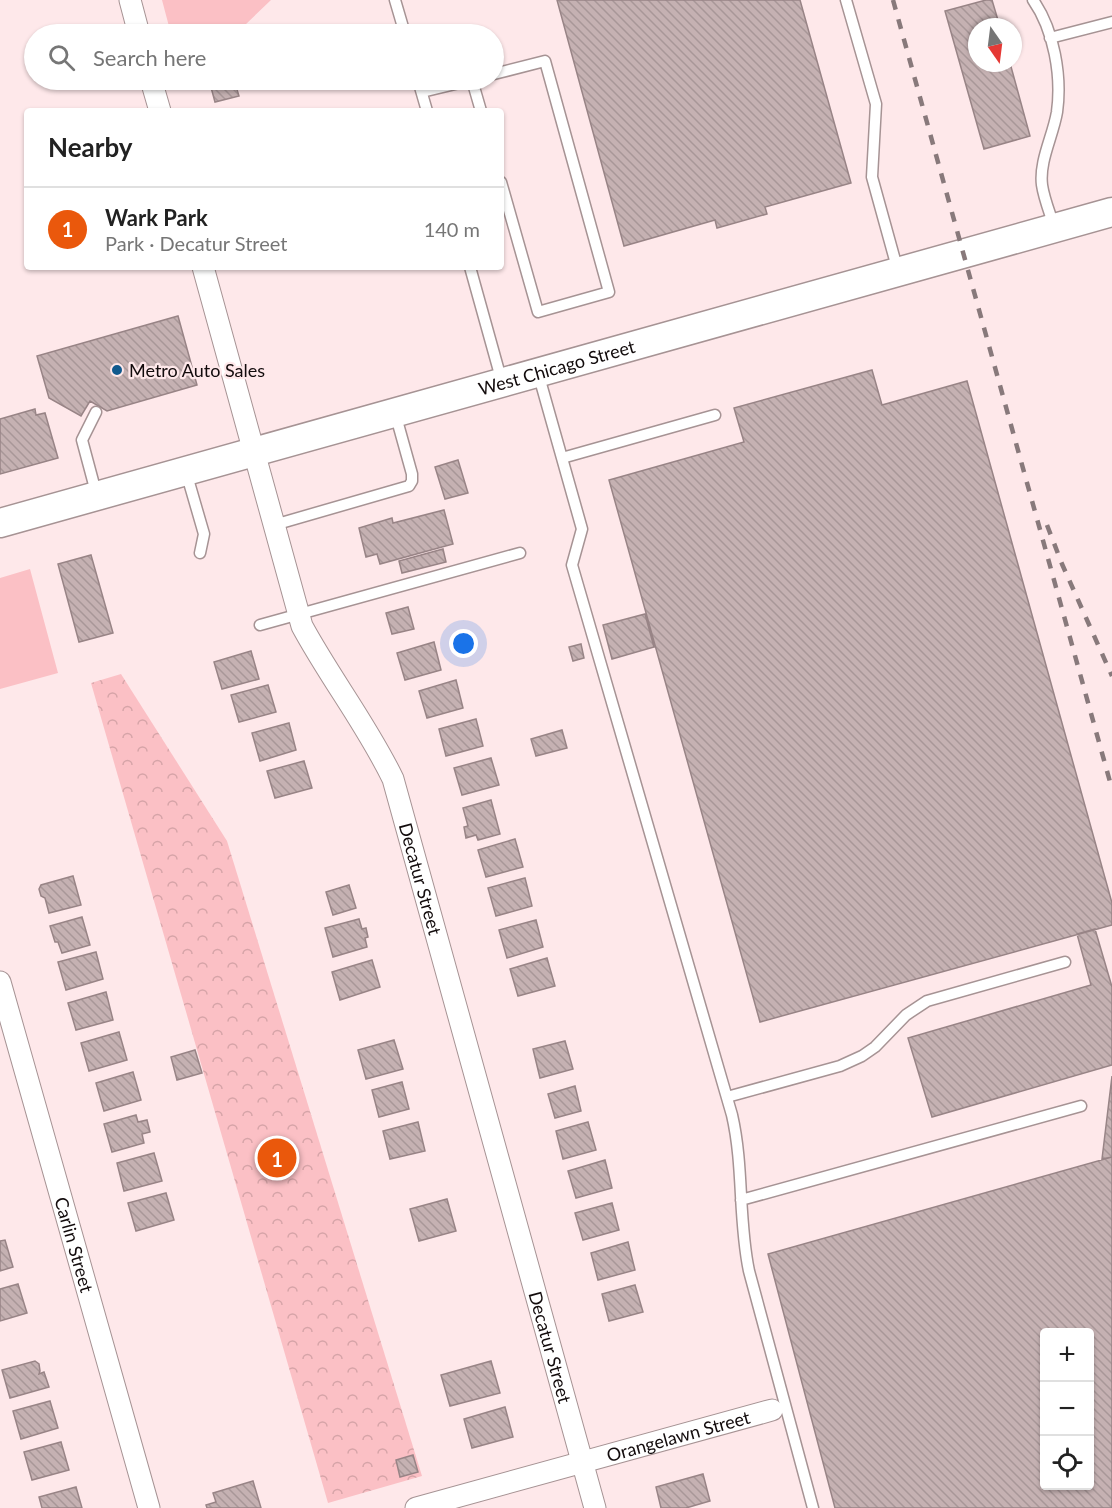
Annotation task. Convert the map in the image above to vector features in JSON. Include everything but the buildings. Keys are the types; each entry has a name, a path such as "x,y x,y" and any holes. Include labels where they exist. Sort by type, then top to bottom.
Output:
{"street":[{"path":"130,0 136,24"},
{"path":"154,90 159,108"},
{"name":"West Chicago Street","path":"0,523 1112,212"},
{"name":"Decatur Street","path":"204,270 298,614 317,653 378,747 393,778 595,1508"},
{"name":"Carlin Street","path":"0,982 149,1508"},
{"name":"Orangelawn Street","path":"416,1508 772,1410"}],"lane":[{"path":"395,0 402,24"},
{"path":"846,0 876,104 872,177 898,272"},
{"path":"1034,0 1049,31 1058,75 1057,112 1043,170 1042,185 1054,228"},
{"path":"1050,38 1112,22"},
{"path":"504,71 544,61 609,292 538,312 504,193"},
{"path":"426,108 422,92 430,90"},
{"path":"475,90 480,108"},
{"path":"471,270 502,383"},
{"path":"538,372 582,529 572,565 738,1140 742,1232 749,1271 813,1508"},
{"path":"96,412 82,440 97,496"},
{"path":"274,525 409,486 412,474 395,412"},
{"path":"562,458 715,415"},
{"path":"186,471 204,534 200,554"},
{"path":"260,625 520,553"},
{"path":"727,1097 840,1065 862,1056 884,1039 906,1014 927,1001 1065,962"},
{"path":"741,1200 1081,1106"}],"green space":[{"path":"162,0 271,0 246,24 168,24"},
{"path":"30,569 58,673 0,689 0,578"},
{"path":"121,674 227,841 422,1476 328,1503 91,683"}],"railway":[{"path":"893,0 1112,789"},
{"path":"1047,525 1112,676"}],"place":[{"name":"Metro Auto Sales","path":"117,370"},
{"name":"Wark Park","path":"277,1158"}]}
